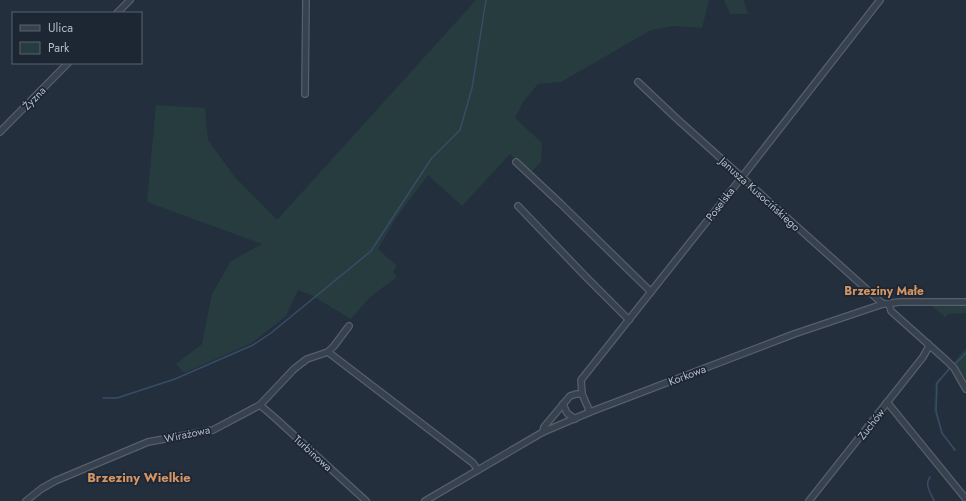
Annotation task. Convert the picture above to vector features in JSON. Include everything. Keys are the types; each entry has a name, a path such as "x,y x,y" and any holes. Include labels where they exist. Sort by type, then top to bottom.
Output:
{"street":[{"path":"118,12 130,0"},
{"path":"305,94 306,0"},
{"name":"Poselska","path":"582,394 581,380 880,0"},
{"name":"Żyzna","path":"0,132 67,64"},
{"name":"Janusza Kusocińskiego","path":"638,82 676,118 886,304 891,311 954,368 966,389"},
{"path":"516,162 555,198 650,292"},
{"path":"518,206 629,320"},
{"name":"Korkowa","path":"425,501 543,432 590,412 794,334 886,304 900,302 966,302"},
{"name":"Wirażowa","path":"26,501 41,489 55,481 148,442 213,430 260,405 294,369 307,360 328,352 349,326"},
{"name":"Zuchów","path":"809,501 924,357 928,344"},
{"path":"328,352 473,463 478,470"},
{"path":"543,432 544,427 573,394 582,394 590,412"},
{"path":"887,402 966,499"},
{"path":"563,404 567,413 574,419"},
{"name":"Turbinowa","path":"260,405 366,501"}],"green space":[{"path":"476,0 709,0 702,28 674,26 651,30 561,82 538,84 523,102 515,118 542,143 541,162 530,173 510,154 462,206 428,175 396,218 378,249 397,266 393,272 397,277 370,297 351,319 311,295 298,290 286,316 252,343 184,373 176,364 202,344 212,294 231,261 262,244 147,202 156,105 205,108 208,140 234,176 277,220"},
{"path":"724,0 743,0 748,14 730,14"},
{"path":"966,305 966,313 948,314 945,317 932,306"},
{"path":"966,348 966,387 950,360 953,363"},
{"path":"951,367 957,377 950,369 938,384 936,411 942,433 956,450 955,451 941,433 934,410 935,383"}],"waterway":[{"path":"103,398 117,398 175,379 253,345 271,333 371,251 431,159 460,130 472,88 486,0"},
{"path":"955,364 966,353"},
{"path":"950,368 937,383 936,411 942,433 954,450"},
{"path":"930,477 928,480 928,486 934,501"}],"district":[{"name":"Brzeziny Małe","path":"884,291"},
{"name":"Brzeziny Wielkie","path":"139,477"}]}
